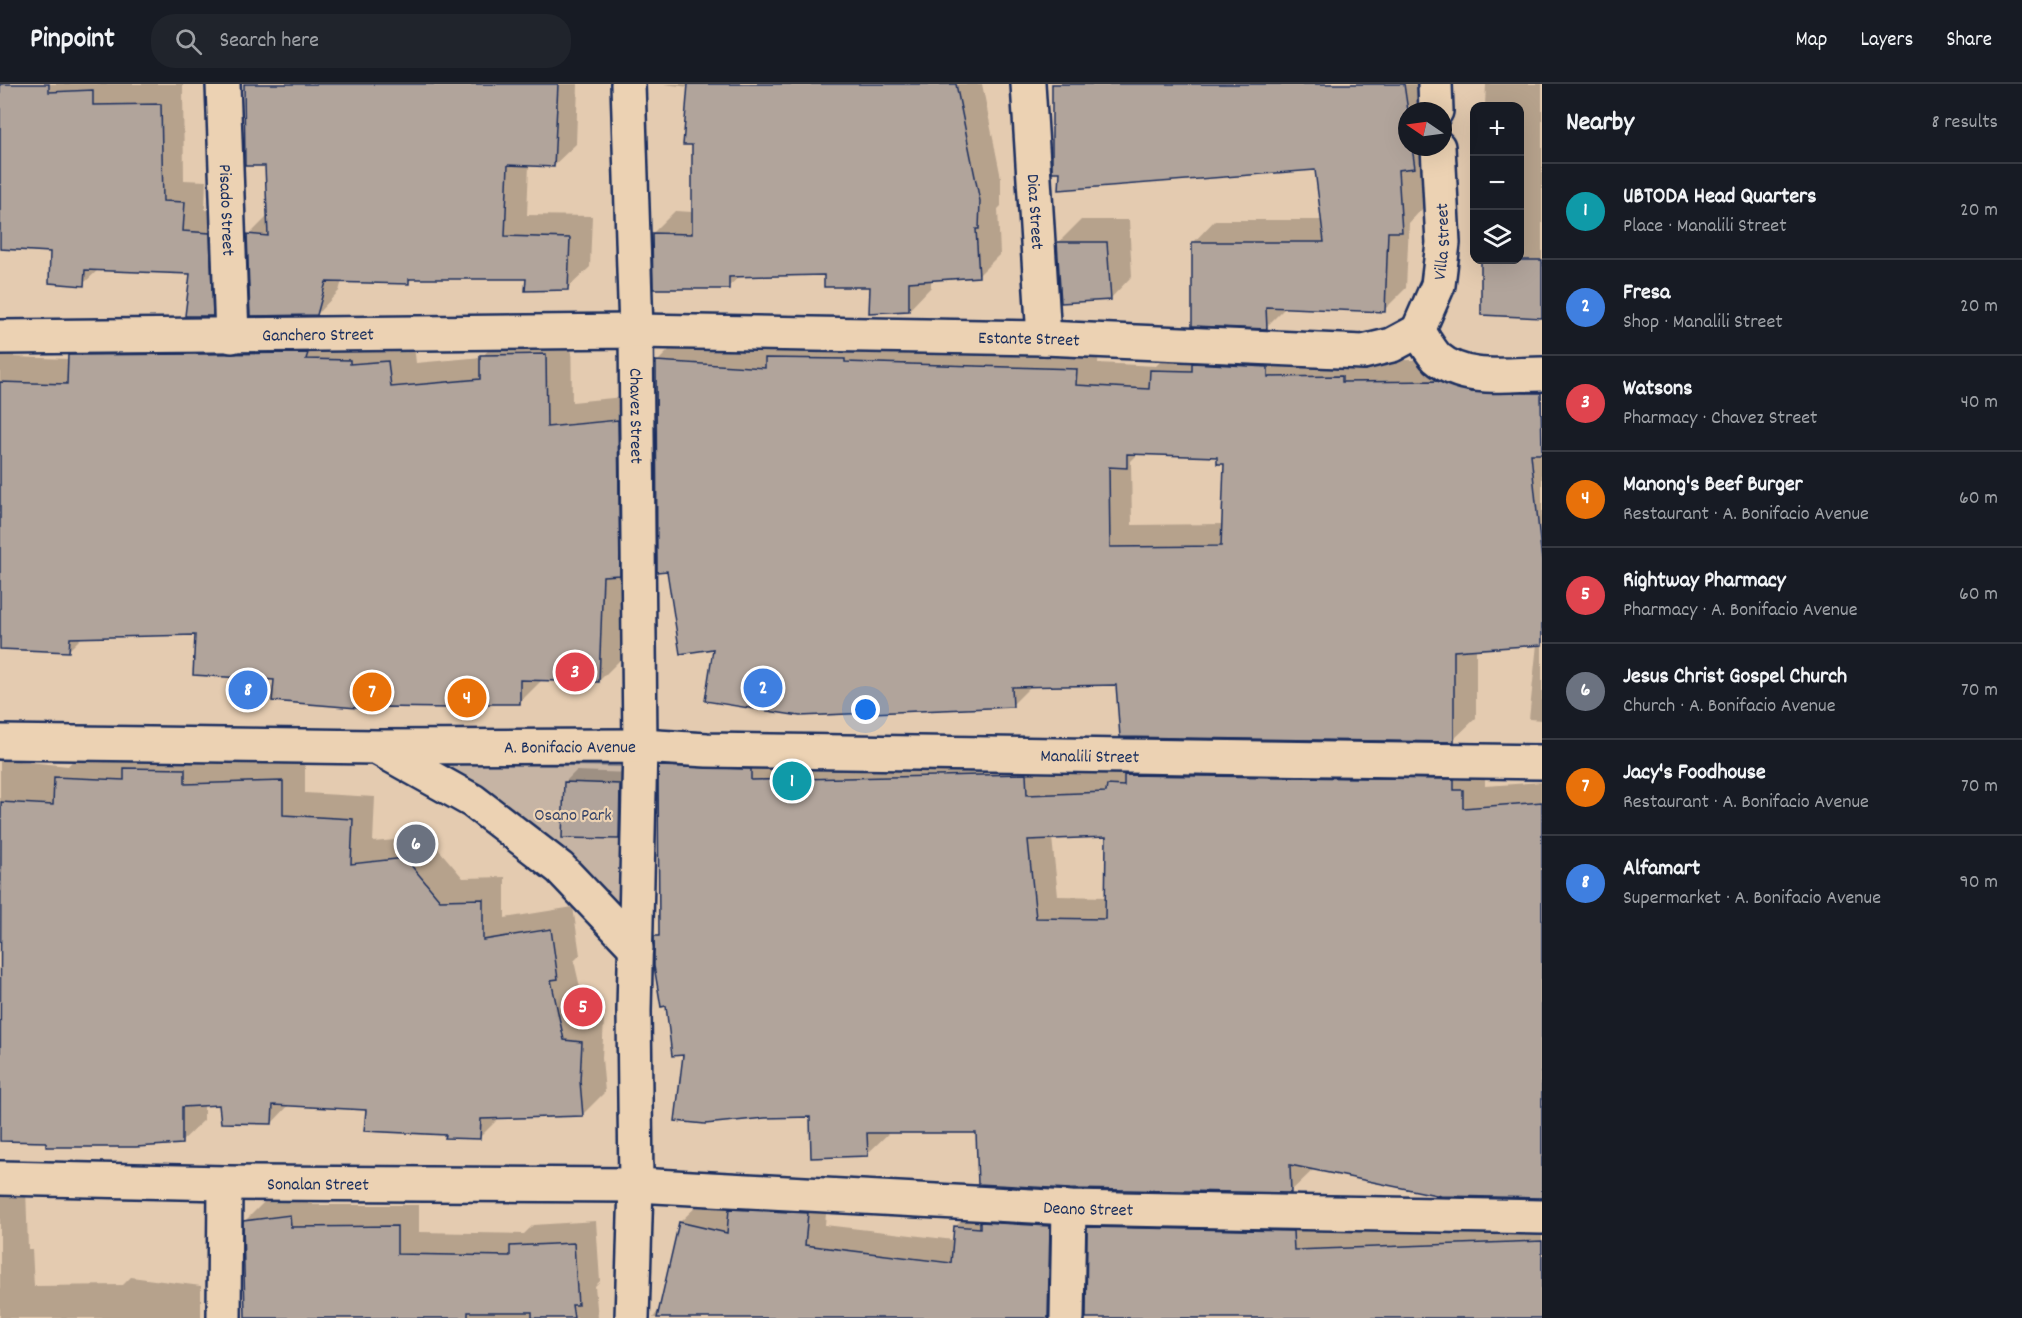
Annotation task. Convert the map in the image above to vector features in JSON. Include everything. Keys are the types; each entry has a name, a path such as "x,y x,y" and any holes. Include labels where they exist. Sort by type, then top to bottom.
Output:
{"street":[{"name":"Pisado Street","path":"223,84 232,336"},
{"name":"Chavez Street","path":"628,84 636,331 639,746"},
{"name":"Diaz Street","path":"1028,84 1044,338"},
{"path":"1435,84 1436,102"},
{"name":"Villa Street","path":"1418,331 1438,285 1443,243 1438,156"},
{"name":"Ganchero Street","path":"0,337 636,331"},
{"name":"Estante Street","path":"636,331 1044,338 1363,352 1392,345 1418,331"},
{"path":"1418,331 1437,358 1463,371 1482,374 1542,374"},
{"name":"A. Bonifacio Avenue","path":"0,742 377,747 639,746 636,1185 632,1318"},
{"name":"Manalili Street","path":"639,746 731,750 1542,762"},
{"path":"377,747 473,801 560,868 636,948"},
{"name":"Sonalan Street","path":"0,1178 225,1183 636,1185"},
{"path":"224,1318 225,1183"},
{"name":"Deano Street","path":"636,1185 1069,1208 1542,1217"},
{"path":"1067,1318 1069,1208"}],"green space":[{"name":"Osano Park","path":"426,763 623,766 619,909"}],"building":[{"path":"0,84 49,84 49,92 93,90 93,105 161,104 163,201 185,202 183,231 210,233 213,316 185,316 190,274 85,270 84,286 49,283 50,252 0,249"},
{"path":"244,84 558,84 554,167 508,165 505,236 570,238 568,290 525,291 526,279 409,279 409,284 326,282 317,315 250,316 247,234 268,236 265,166 245,166"},
{"path":"688,84 956,84 980,201 979,229 976,229 979,277 909,282 909,311 869,313 870,287 824,287 824,275 729,277 729,289 653,289 652,233 692,234 692,145 683,145"},
{"path":"1052,84 1404,84 1407,102 1398,102 1398,156 1413,156 1415,168 1398,170 1402,232 1388,232 1385,312 1266,307 1267,329 1192,326 1192,242 1324,242 1315,170 1059,190 1060,172 1052,172"},
{"path":"1057,242 1107,242 1111,300 1061,303"},
{"path":"1524,260 1542,260 1542,318 1481,315 1481,264 1524,264"},
{"path":"308,353 306,359 350,360 350,364 388,361 391,387 480,379 480,355 546,354 547,427 618,420 620,575 603,576 599,682 520,680 520,704 451,704 450,708 381,707 381,710 272,701 274,680 193,675 195,635 70,638 69,652 0,649 0,382 67,384 68,355"},
{"path":"765,358 845,359 845,362 1077,369 1076,385 1149,389 1150,370 1192,371 1192,363 1268,367 1268,377 1342,376 1342,382 1437,381 1471,392 1541,393 1542,454 1531,454 1542,561 1542,645 1454,651 1454,742 1120,737 1116,685 1012,687 1013,707 800,716 705,701 713,649 680,654 667,571 657,572 656,361 765,368","holes":["1127,454 1217,457 1217,464 1224,464 1221,546 1110,547 1109,467 1127,468"]},
{"path":"658,766 751,769 751,780 1026,774 1027,795 1106,792 1107,785 1124,786 1124,775 1454,779 1454,790 1463,790 1463,808 1542,802 1542,1198 1441,1196 1290,1165 1291,1193 1070,1189 978,1184 976,1133 867,1133 868,1156 811,1158 810,1117 765,1118 705,1124 675,1121 683,1055 672,1056 666,1006 661,1007 654,966 654,936 659,936","holes":["1106,837 1105,919 1036,918 1028,840"]},
{"path":"124,768 185,769 185,784 283,781 283,815 353,819 351,864 405,858 440,900 483,899 483,940 551,929 558,979 551,980 564,1040 582,1042 580,1081 583,1116 481,1119 480,1139 445,1138 446,1135 364,1131 366,1110 273,1105 272,1124 221,1123 219,1105 182,1107 182,1144 136,1147 46,1147 46,1142 0,1141 1,802 53,805 54,777 124,780"},
{"path":"564,782 620,784 619,839 562,838"},
{"path":"729,1209 808,1213 805,1245 951,1263 954,1226 980,1228 980,1222 1050,1226 1048,1318 657,1318 679,1222 727,1233"},
{"path":"290,1215 291,1227 397,1226 397,1254 510,1256 510,1246 574,1243 578,1305 572,1305 574,1318 532,1318 532,1312 468,1312 468,1318 245,1318 243,1221"},
{"path":"1087,1227 1293,1231 1294,1250 1542,1241 1542,1318 1086,1318"}],"place":[{"name":"Watsons","path":"575,672"},
{"name":"Fresa","path":"763,688"},
{"name":"Alfamart","path":"248,690"},
{"name":"Jacy's Foodhouse","path":"372,692"},
{"name":"Manong's Beef Burger","path":"467,698"},
{"name":"UBTODA Head Quarters","path":"792,781"},
{"name":"Jesus Christ Gospel Church","path":"416,844"},
{"name":"Rightway Pharmacy","path":"583,1007"}]}
